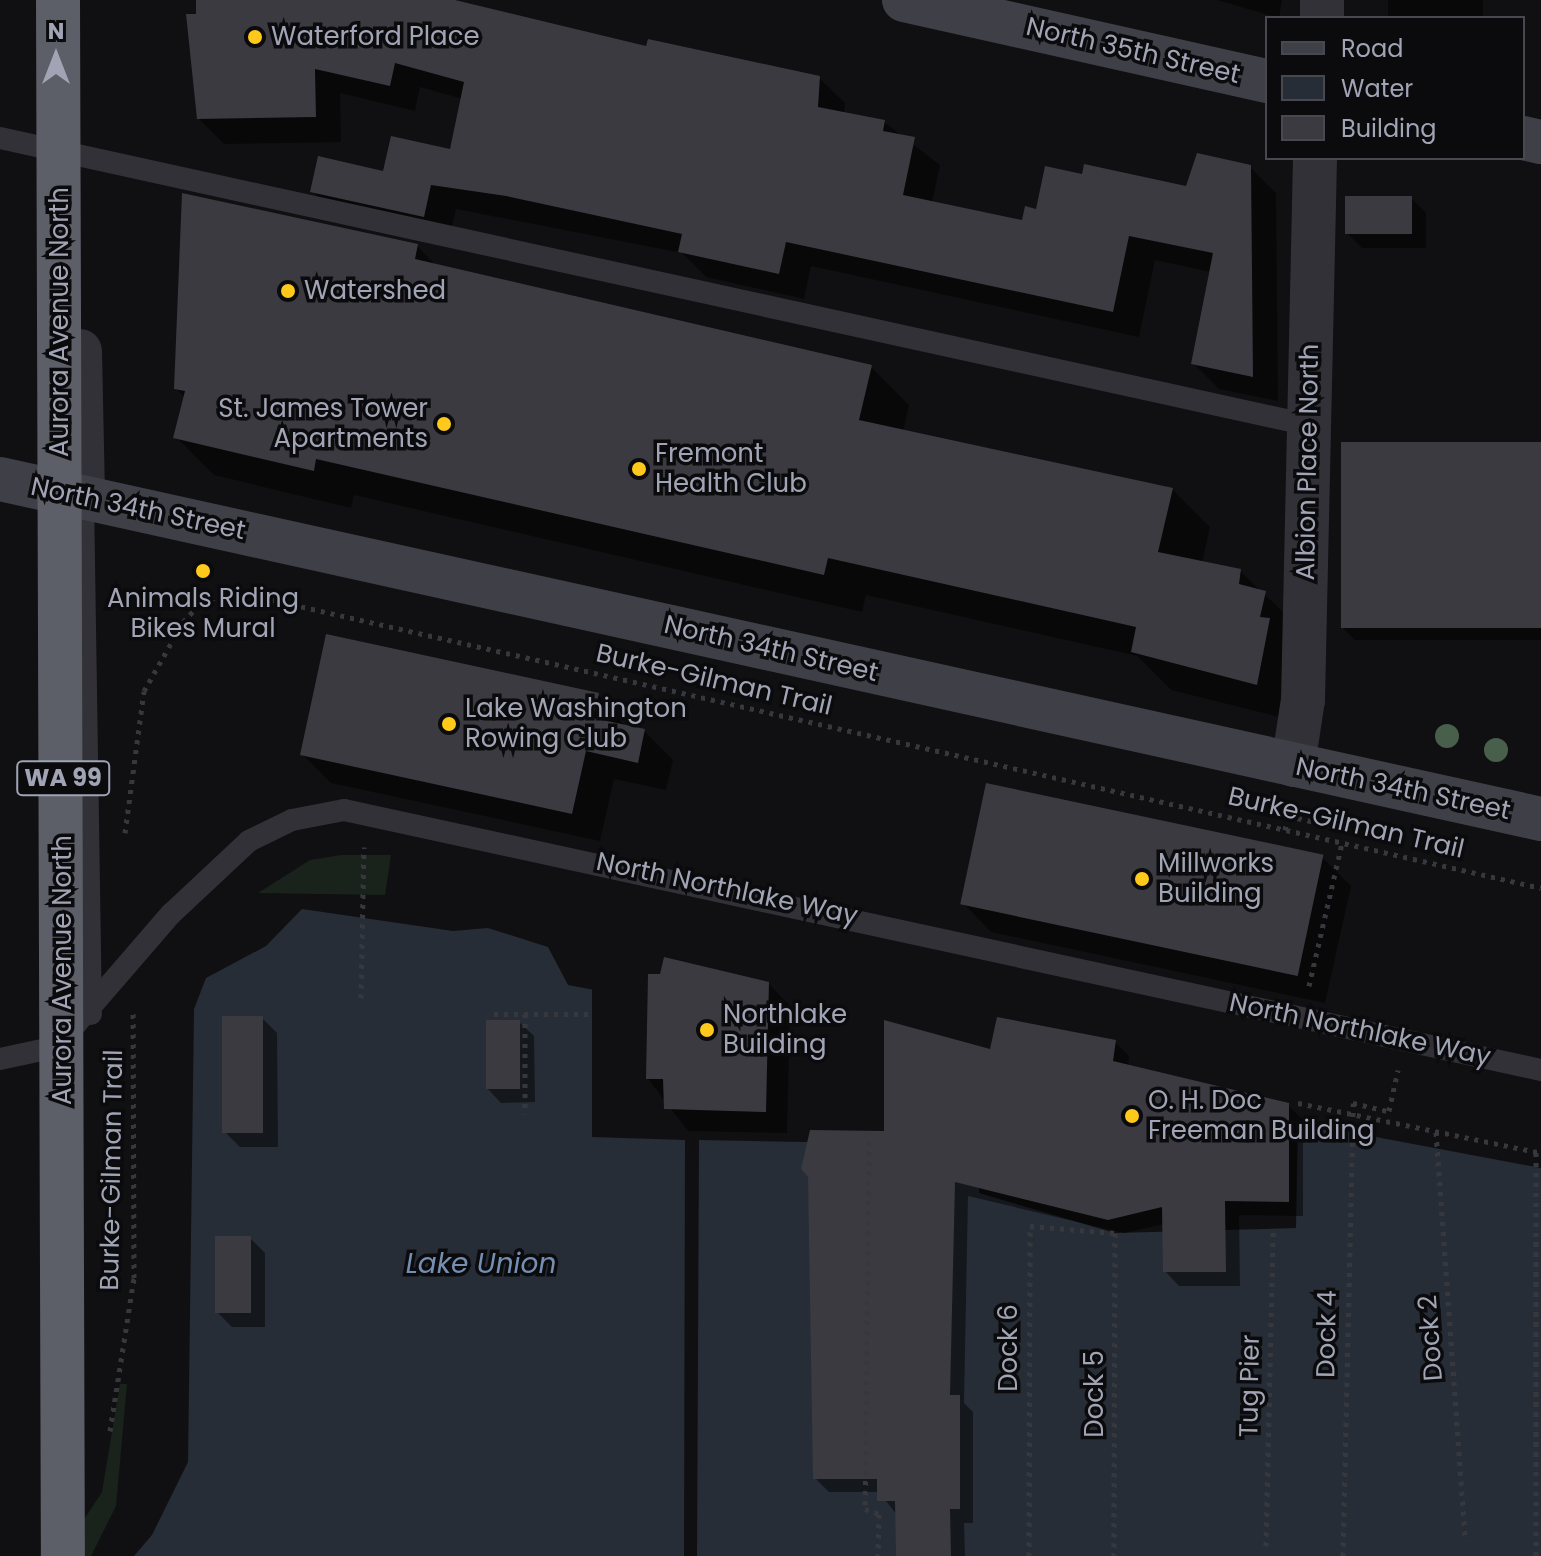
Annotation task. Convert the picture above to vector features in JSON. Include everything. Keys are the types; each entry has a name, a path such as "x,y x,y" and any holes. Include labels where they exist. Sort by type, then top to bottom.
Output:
{"highway":[{"name":"Aurora Avenue North","path":"58,0 63,1556"}],"street":[{"path":"76,0 83,496"},
{"name":"North 35th Street","path":"904,0 1265,81"},
{"name":"Albion Place North","path":"1293,765 1303,700 1315,160"},
{"name":"North 34th Street","path":"0,479 1541,819"}],"lane":[{"path":"0,138 1309,425"},
{"path":"83,496 91,1014"},
{"name":"North Northlake Way","path":"0,1059 56,1047 91,1014 171,914 230,856 292,820 344,810 1541,1070"}],"path":[{"name":"Burke-Gilman Trail","path":"125,843 144,691 183,622 201,603 233,591 1541,888"},
{"path":"1285,830 1288,816 1369,834"},
{"path":"1309,989 1342,843"},
{"path":"361,998 364,847"},
{"name":"Burke-Gilman Trail","path":"108,1446 134,1278 133,1008"},
{"path":"494,1014 592,1014"},
{"path":"525,1014 525,1114"},
{"path":"1298,1103 1538,1153 1536,1556"},
{"path":"1352,1114 1353,1103 1389,1111"},
{"name":"Dock 4","path":"1343,1556 1352,1114"},
{"name":"Dock 2","path":"1436,1132 1465,1541"},
{"path":"869,1141 865,1509 879,1514 878,1556"},
{"name":"Dock 6","path":"1029,1556 1030,1226 1115,1233"},
{"name":"Tug Pier","path":"1266,1546 1273,1228"},
{"name":"Dock 5","path":"1114,1556 1115,1233"}],"shaded area":[{"path":"341,855 391,855 385,895 258,893 310,860"},
{"path":"120,1384 127,1384 116,1506 91,1556 60,1556 102,1492"}],"water":[{"name":"Lake Union","path":"302,909 453,931 488,928 548,947 568,985 1541,1168 1541,1556 134,1556 152,1535 188,1462 194,1009 206,978 266,946"}],"pier":[{"path":"592,986 1298,1118 1296,1228 1115,1233 979,1193 979,1145 699,1140 697,1556 684,1556 685,1140 592,1137"}],"building":[{"path":"196,0 455,0 646,46 648,39 820,76 818,107 885,120 883,131 915,137 903,195 1022,220 1025,206 1036,209 1045,166 1082,174 1084,164 1186,186 1197,153 1251,165 1253,377 1191,364 1213,253 1129,236 1113,312 786,242 779,274 678,252 682,234 506,196 431,185 424,217 310,192 318,156 383,171 391,136 450,149 464,82 395,63 390,86 315,69 316,117 197,119 186,14 196,14"},
{"path":"182,193 418,244 415,259 872,365 859,420 1173,488 1158,552 1241,569 1239,584 1266,591 1260,617 1270,618 1257,685 1131,652 1136,627 828,558 824,575 316,459 314,471 173,438 185,391 174,389"},
{"path":"1345,196 1412,196 1412,234 1345,234"},
{"path":"1341,442 1541,442 1541,628 1341,628"},
{"name":"Lake Washington Rowing Club","path":"326,634 599,693 593,718 645,729 638,763 586,751 572,814 300,755"},
{"name":"Millworks Building","path":"986,783 1323,855 1298,976 960,904"},
{"name":"Northlake Building","path":"664,957 769,982 766,1112 664,1109 663,1079 646,1079 648,974 660,974"},
{"path":"222,1016 263,1016 263,1133 222,1133"},
{"path":"997,1017 1116,1040 1113,1061 1289,1103 1289,1202 1225,1201 1226,1272 1163,1272 1162,1207 1108,1220 955,1182 950,1395 960,1395 960,1509 950,1509 951,1556 896,1556 895,1501 877,1501 877,1479 813,1479 808,1177 801,1169 810,1130 884,1131 884,1020 990,1049"},
{"path":"486,1020 520,1020 520,1089 486,1089"},
{"path":"215,1236 251,1236 251,1313 215,1313"}],"place":[{"name":"Waterford Place","path":"255,37"},
{"name":"Watershed","path":"288,291"},
{"name":"St. James Tower Apartments","path":"444,424"},
{"name":"Fremont Health Club","path":"639,469"},
{"name":"Animals Riding Bikes Mural","path":"203,571"},
{"name":"Lake Washington Rowing Club","path":"449,724"},
{"name":"Millworks Building","path":"1142,879"},
{"name":"Northlake Building","path":"707,1030"},
{"name":"O. H. Doc Freeman Building","path":"1132,1116"}]}
